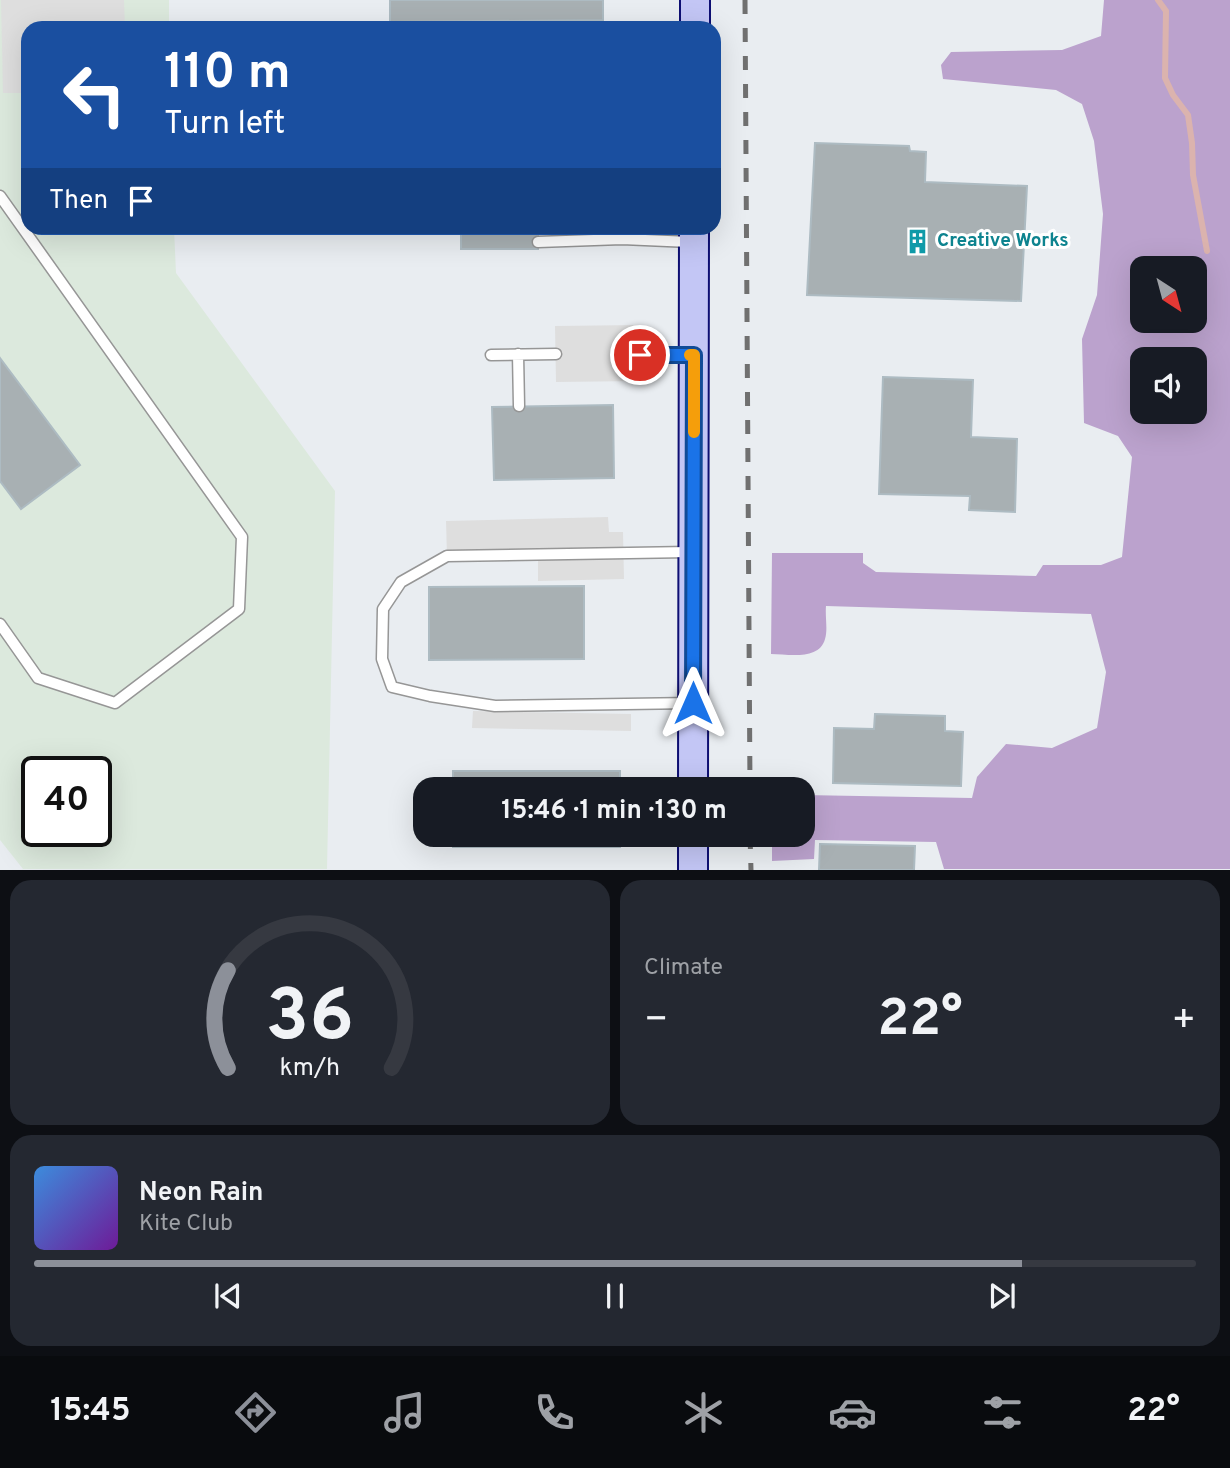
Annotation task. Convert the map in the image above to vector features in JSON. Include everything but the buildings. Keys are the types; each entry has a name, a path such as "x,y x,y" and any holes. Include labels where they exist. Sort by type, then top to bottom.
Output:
{"street":[{"path":"695,0 695,21"},
{"path":"693,777 694,235"},
{"path":"693,847 693,870"}],"lane":[{"path":"0,197 21,227"},
{"path":"0,624 38,678 115,703 239,609 242,537 27,235"},
{"path":"619,235 622,239"},
{"path":"538,242 694,235"},
{"path":"518,354 519,407"},
{"path":"491,355 556,354"},
{"path":"640,355 694,355"},
{"path":"693,703 495,706 392,687 382,659 383,609 401,582 447,556 694,552"}],"shaded area":[{"path":"0,0 169,0 169,21 21,21 21,235 174,235 176,273 335,491 327,869 23,869 0,840"},
{"path":"1,0 124,0 125,21 21,21 21,93 3,93"},
{"path":"1104,0 1230,0 1230,869 944,869 936,842 815,840 815,795 972,798 977,777 1006,744 1052,748 1097,728 1106,672 1091,614 826,606 826,635 822,646 802,655 771,654 772,553 863,553 863,563 876,572 1036,576 1043,565 1101,565 1122,557 1132,457 1118,436 1084,423 1082,339 1097,295 1103,214 1094,141 1082,104 1056,90 943,79 941,65 951,52 1062,50 1101,36"},
{"path":"639,325 640,381 556,382 555,326"},
{"path":"608,517 609,532 623,532 624,579 538,581 538,555 447,556 446,521"},
{"path":"473,711 631,714 631,731 472,728"},
{"path":"772,847 815,847 814,859 772,861"}],"waterway":[{"path":"1158,0 1166,11 1165,78 1173,95 1188,115 1193,175 1207,251"}],"railway":[{"path":"745,0 750,777"},
{"path":"750,847 751,870"}],"slow traffic":[{"path":"690,355 694,355 694,432"}],"place":[{"name":"Creative Works","path":"917,241"}],"route":[{"path":"640,355 694,355 693,703"}]}
